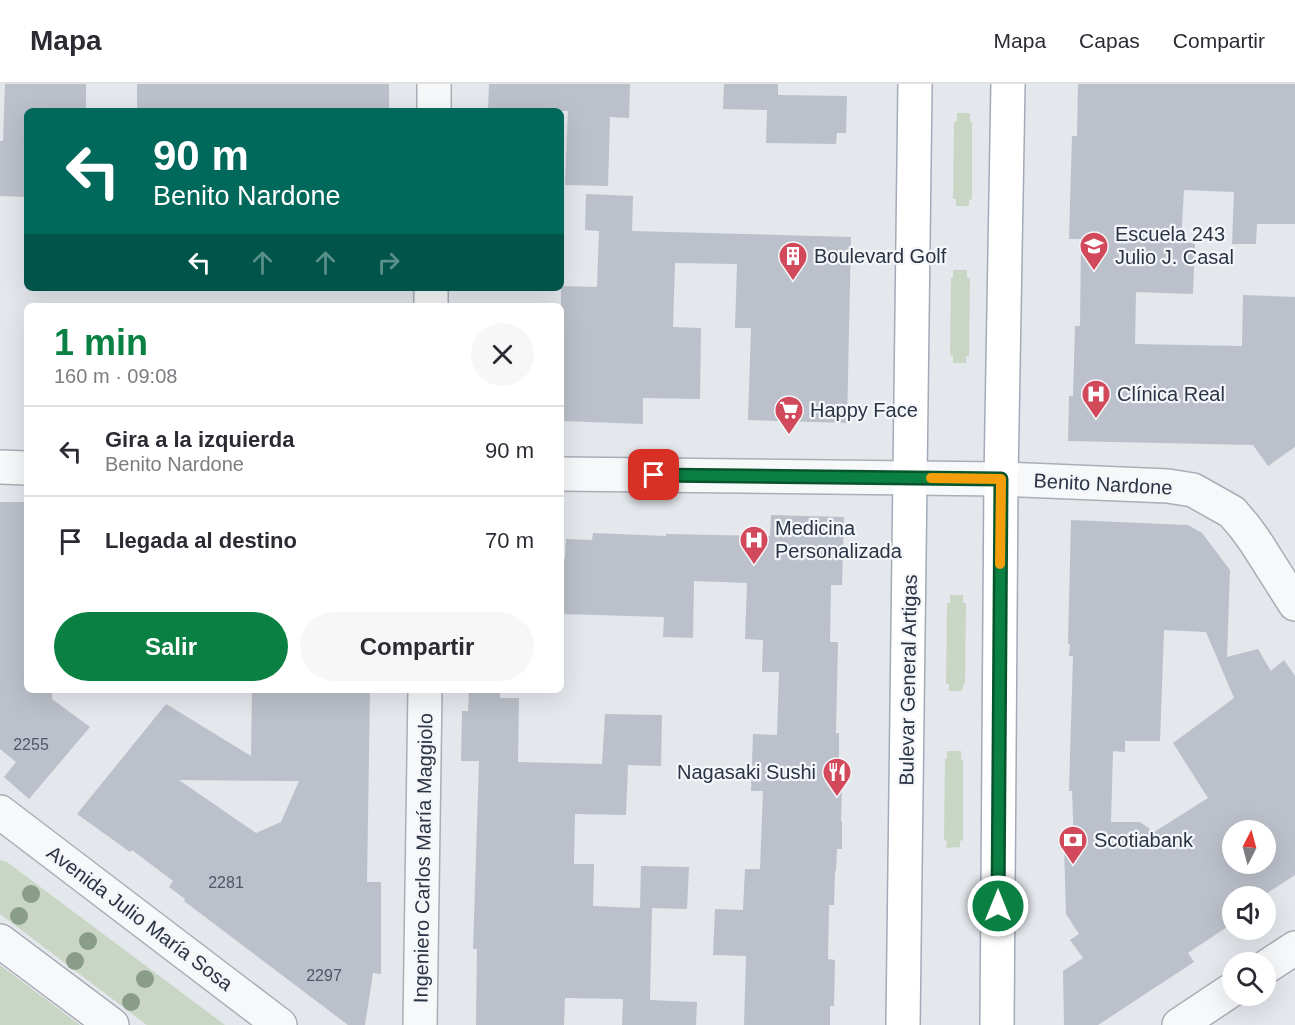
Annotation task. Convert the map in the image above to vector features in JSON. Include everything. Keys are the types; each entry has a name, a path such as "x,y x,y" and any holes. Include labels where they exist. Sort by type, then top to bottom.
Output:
{"main road":[{"name":"Bulevar General Artigas","path":"903,1025 915,84"},
{"path":"997,1025 1001,479 1008,84"}],"street":[{"path":"434,84 434,108"},
{"path":"0,467 24,468"},
{"name":"Benito Nardone","path":"564,474 1001,479 1168,486 1193,490 1232,512 1244,526 1295,604"},
{"name":"Ingeniero Carlos María Maggiolo","path":"420,1025 425,693"},
{"name":"Avenida Julio María Sosa","path":"0,812 280,1025"},
{"path":"0,941 112,1025"},
{"path":"1276,960 1295,948"},
{"path":"1179,1025 1222,996"}],"green space":[{"path":"957,113 970,113 972,122 972,199 969,200 969,206 956,206 956,199 953,199 954,122 957,121"},
{"path":"953,270 967,270 967,278 970,278 969,356 966,356 966,363 953,363 953,356 950,355"},
{"path":"950,595 963,595 963,603 966,603 965,684 962,691 949,691 949,684 946,684 947,603 950,603"},
{"path":"947,751 961,751 963,760 963,840 960,841 960,847 946,848 947,841 944,840"},
{"path":"0,860 7,862 225,1025 147,1025 0,914"},
{"path":"0,965 80,1025 0,1025"}],"building":[{"path":"5,84 86,84 86,108 24,108 24,197 0,196 0,141 3,141"},
{"path":"137,84 389,84 389,108 137,108"},
{"path":"489,84 630,84 629,118 610,117 608,186 565,185 568,111 564,111 564,108 488,108"},
{"path":"724,84 778,84 778,95 847,96 846,133 837,133 836,144 766,143 767,110 723,109"},
{"path":"1078,84 1295,84 1295,224 1257,224 1256,244 1232,244 1234,192 1184,190 1181,242 1195,243 1193,294 1136,292 1135,344 1242,346 1243,295 1295,297 1295,447 1268,466 1253,445 1068,441 1069,396 1073,396 1075,326 1080,326 1081,239 1069,239 1072,136 1077,136"},
{"path":"586,194 633,196 632,231 851,237 847,423 748,420 751,328 735,328 737,264 675,263 673,327 701,328 700,399 643,398 643,424 564,421 564,303 561,303 561,291 564,291 564,286 597,287 599,231 585,230"},
{"path":"0,502 24,502 24,693 52,693 52,699 90,727 29,799 4,777 16,762 0,749"},
{"path":"771,515 844,517 842,585 831,585 830,642 838,642 836,733 839,733 839,787 842,787 842,849 837,849 834,905 829,905 828,959 835,960 834,1006 830,1006 830,1025 744,1025 746,956 713,955 715,909 743,910 745,869 760,869 763,791 751,791 753,734 777,735 779,672 762,672 763,640 745,639 747,583 694,581 693,638 663,637 664,617 564,614 566,539 592,540 593,533 770,536"},
{"path":"1071,520 1188,525 1202,533 1230,570 1227,657 1258,649 1271,671 1284,660 1295,676 1295,875 1276,887 1222,886 1222,930 1188,953 1194,962 1098,1025 1064,1025 1063,971 1083,958 1070,940 1079,934 1066,914 1064,846 1074,846 1072,791 1069,791 1073,656 1069,656 1070,644 1068,644","holes":["1164,630 1206,632 1234,698 1173,743 1208,798 1154,832 1140,822 1111,822 1113,751 1125,752 1125,741 1160,741"]},
{"path":"252,693 370,693 367,882 381,882 381,974 373,973 365,1025 348,1025 184,901 185,899 169,887 173,881 132,850 130,852 77,814 166,704 251,756","holes":["179,780 299,781 281,822 256,833"]},
{"path":"469,693 500,693 500,698 519,698 518,762 602,764 605,714 662,715 661,766 628,765 626,815 575,814 574,864 594,864 593,906 640,908 641,866 689,867 687,909 652,908 650,1000 697,1002 696,1025 622,1025 623,999 565,998 564,1025 476,1025 477,949 473,949 479,761 461,761 462,711 468,711"}],"slow traffic":[{"path":"931,478 1001,479 1000,564"}],"place":[{"name":"Escuela 243 Julio J. Casal","path":"1094,272"},
{"name":"Boulevard Golf","path":"793,282"},
{"name":"Clínica Real","path":"1096,420"},
{"name":"Happy Face","path":"789,436"},
{"name":"Medicina Personalizada","path":"754,566"},
{"name":"Nagasaki Sushi","path":"837,798"},
{"name":"Scotiabank","path":"1073,866"}],"route":[{"path":"654,475 1001,479 998,906"}]}
